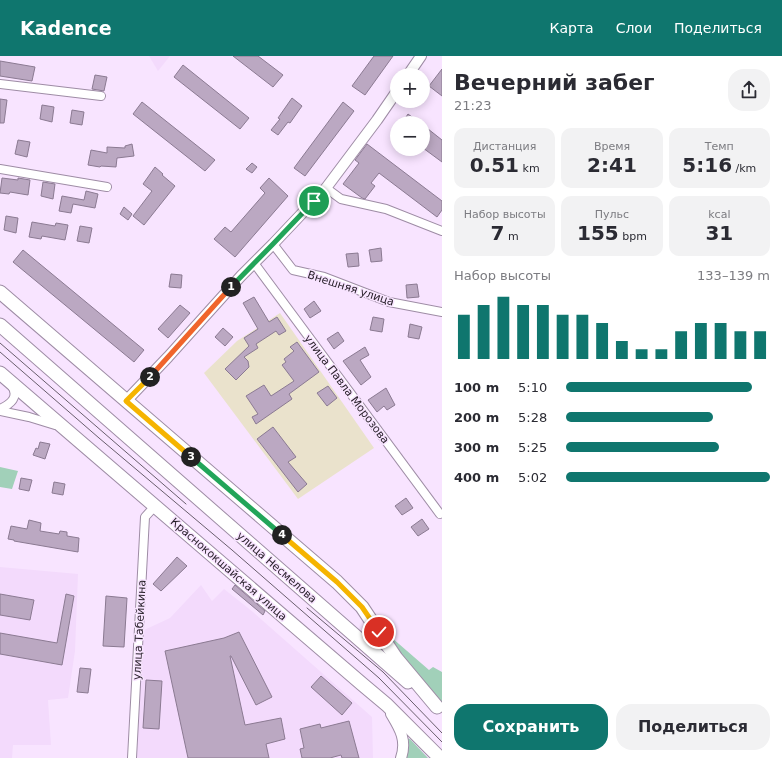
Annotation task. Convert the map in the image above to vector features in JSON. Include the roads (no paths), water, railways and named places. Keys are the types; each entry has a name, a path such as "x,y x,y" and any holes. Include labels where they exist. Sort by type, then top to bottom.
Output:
{"main road":[{"path":"0,292 307,557 362,607 396,658 439,709"},
{"name":"улица Несмелова","path":"0,325 439,709"},
{"path":"0,373 63,429"},
{"name":"Краснококшайская улица","path":"63,429 305,633 386,705 440,758"}],"street":[{"path":"413,68 421,56"},
{"path":"0,84 101,96"},
{"path":"126,401 241,276 326,188 390,101"},
{"path":"0,168 107,187"},
{"path":"326,188 341,199 386,209 442,231"},
{"name":"Внешняя улица","path":"273,244 293,270 324,277 389,302 442,312"},
{"name":"улица Павла Морозова","path":"254,263 440,514"},
{"name":"Краснококшайская улица","path":"0,373 13,387 15,393 14,398 9,405 0,410"},
{"name":"Краснококшайская улица","path":"0,410 43,420 63,429"},
{"name":"улица Табейкина","path":"132,758 145,517 155,506"},
{"path":"386,705 401,730 404,741 401,758"}],"tram line":[{"path":"0,343 186,504"},
{"path":"0,352 379,678 442,742"},
{"path":"307,608 383,672 442,733"}]}
